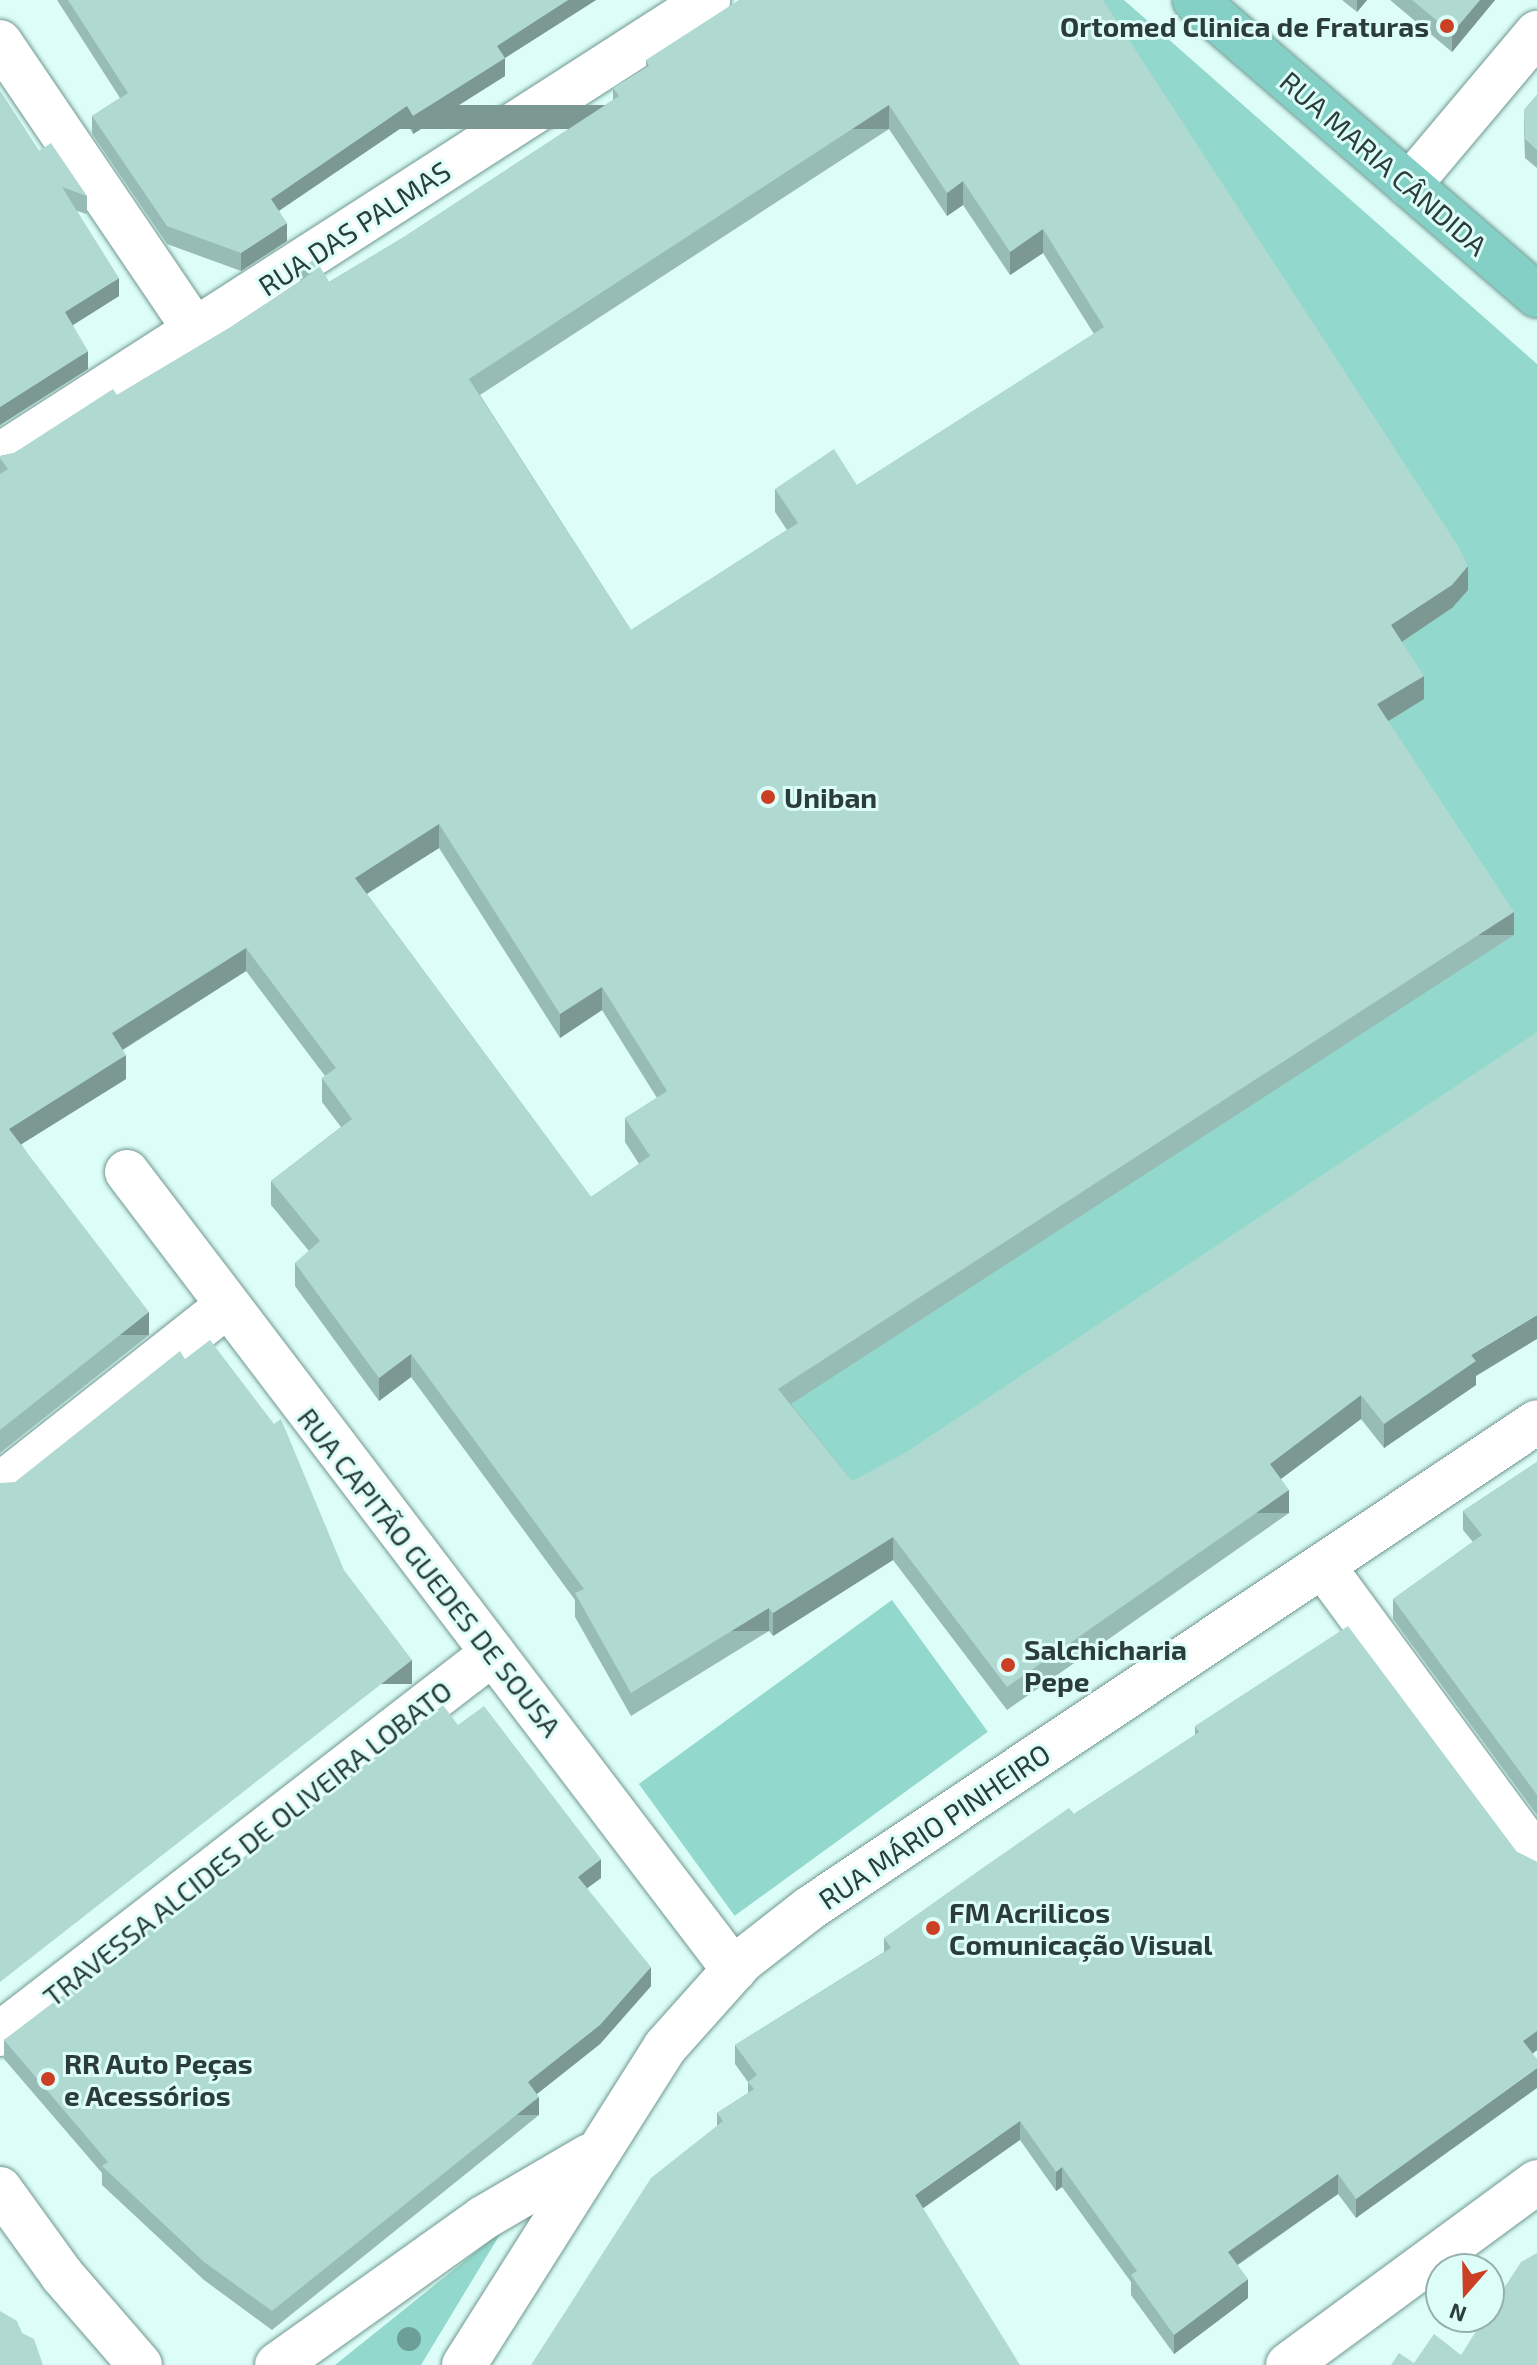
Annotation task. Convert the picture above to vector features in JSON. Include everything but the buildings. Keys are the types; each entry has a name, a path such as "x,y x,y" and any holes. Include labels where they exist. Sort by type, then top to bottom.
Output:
{"main road":[{"name":"RUA MARIA CÂNDIDA","path":"1195,0 1537,295"}],"street":[{"name":"RUA DAS PALMAS","path":"0,455 708,0"},
{"path":"1409,185 1537,33"},
{"path":"0,42 195,330"},
{"name":"RUA CAPITÃO GUEDES DE SOUSA","path":"127,1172 225,1307 734,1970"},
{"path":"0,1485 225,1307"},
{"name":"RUA MÁRIO PINHEIRO","path":"464,2365 595,2153 665,2047 734,1970 810,1908 1537,1422"},
{"path":"1323,1566 1537,1857"},
{"name":"TRAVESSA ALCIDES DE OLIVEIRA LOBATO","path":"0,2034 493,1653"},
{"path":"277,2365 483,2218 595,2153"},
{"path":"1288,2365 1537,2182"},
{"path":"0,2189 62,2275 140,2365"}],"green space":[{"path":"1090,0 1124,0 1537,364 1537,1054 841,1504 778,1411 1377,728 1391,649 1452,608"},
{"path":"892,1600 988,1732 735,1916 639,1784"},
{"path":"502,2231 421,2365 335,2365"}],"place":[{"name":"Ortomed Clinica de Fraturas","path":"1447,26"},
{"name":"Uniban","path":"768,797"},
{"name":"Salchicharia Pepe","path":"1008,1665"},
{"name":"FM Acrilicos Comunicação Visual","path":"933,1928"},
{"name":"RR Auto Peças e Acessórios","path":"48,2079"}]}
